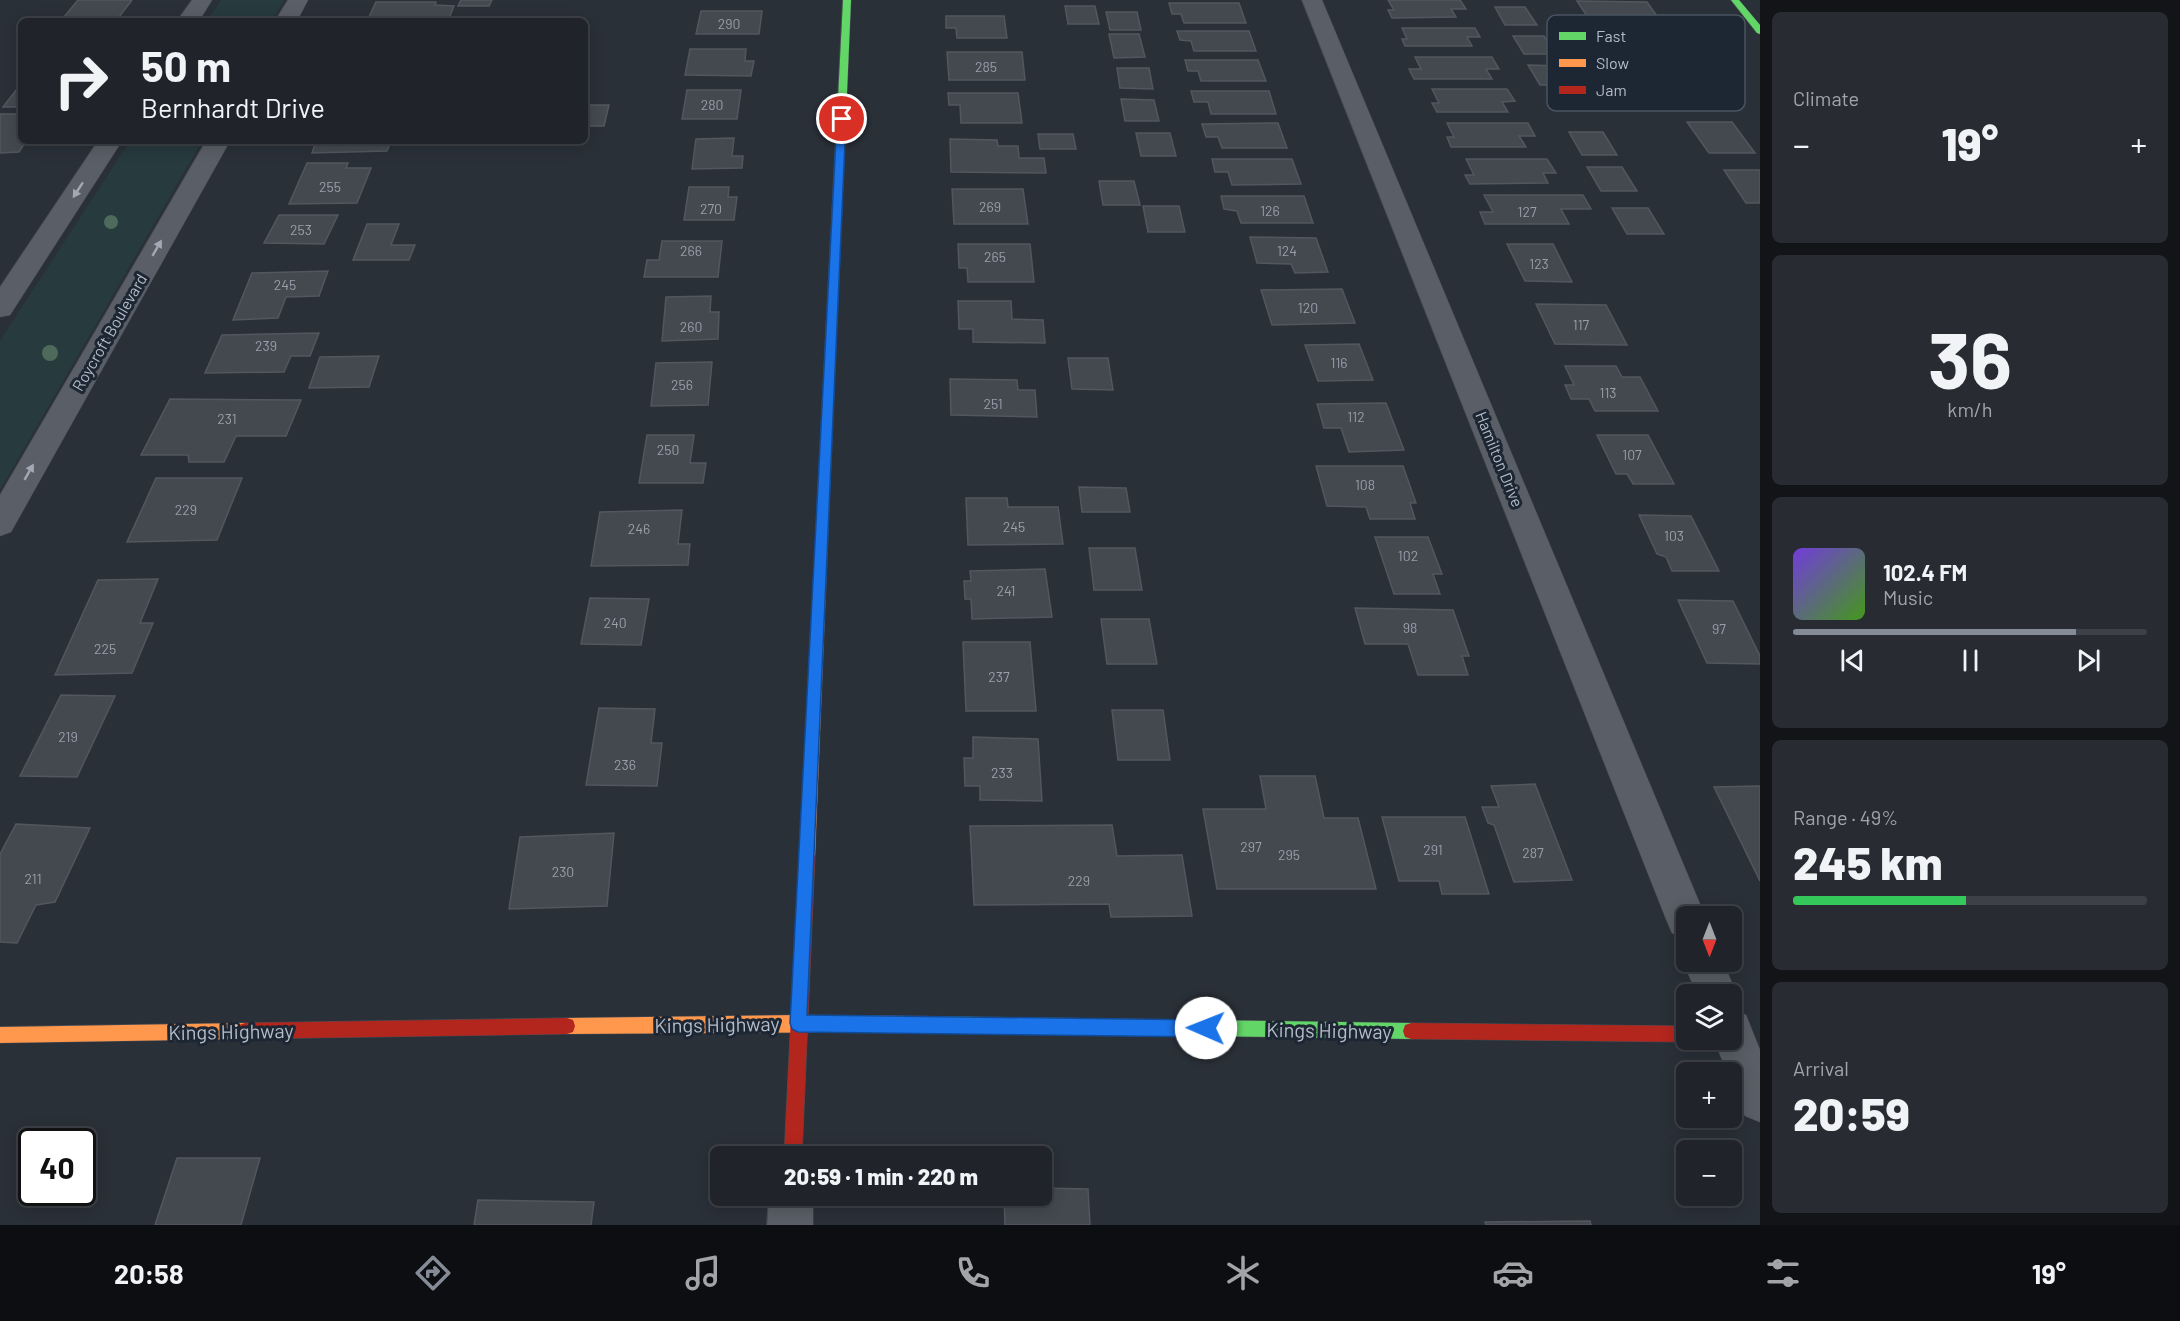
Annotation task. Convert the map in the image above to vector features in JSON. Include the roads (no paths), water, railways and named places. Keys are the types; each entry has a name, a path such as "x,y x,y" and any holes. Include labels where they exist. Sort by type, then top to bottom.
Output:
{"street":[{"path":"190,18 202,0"},
{"path":"288,18 298,0"},
{"path":"793,1146 847,0"},
{"name":"Hamilton Drive","path":"1312,0 1681,906"},
{"path":"1735,0 1760,31"},
{"path":"0,308 108,144"},
{"name":"Roycroft Boulevard","path":"0,523 216,144"},
{"name":"Kings Highway","path":"0,1035 798,1023 1676,1034"},
{"path":"1742,1044 1760,1101"},
{"path":"790,1225 791,1206"}]}
